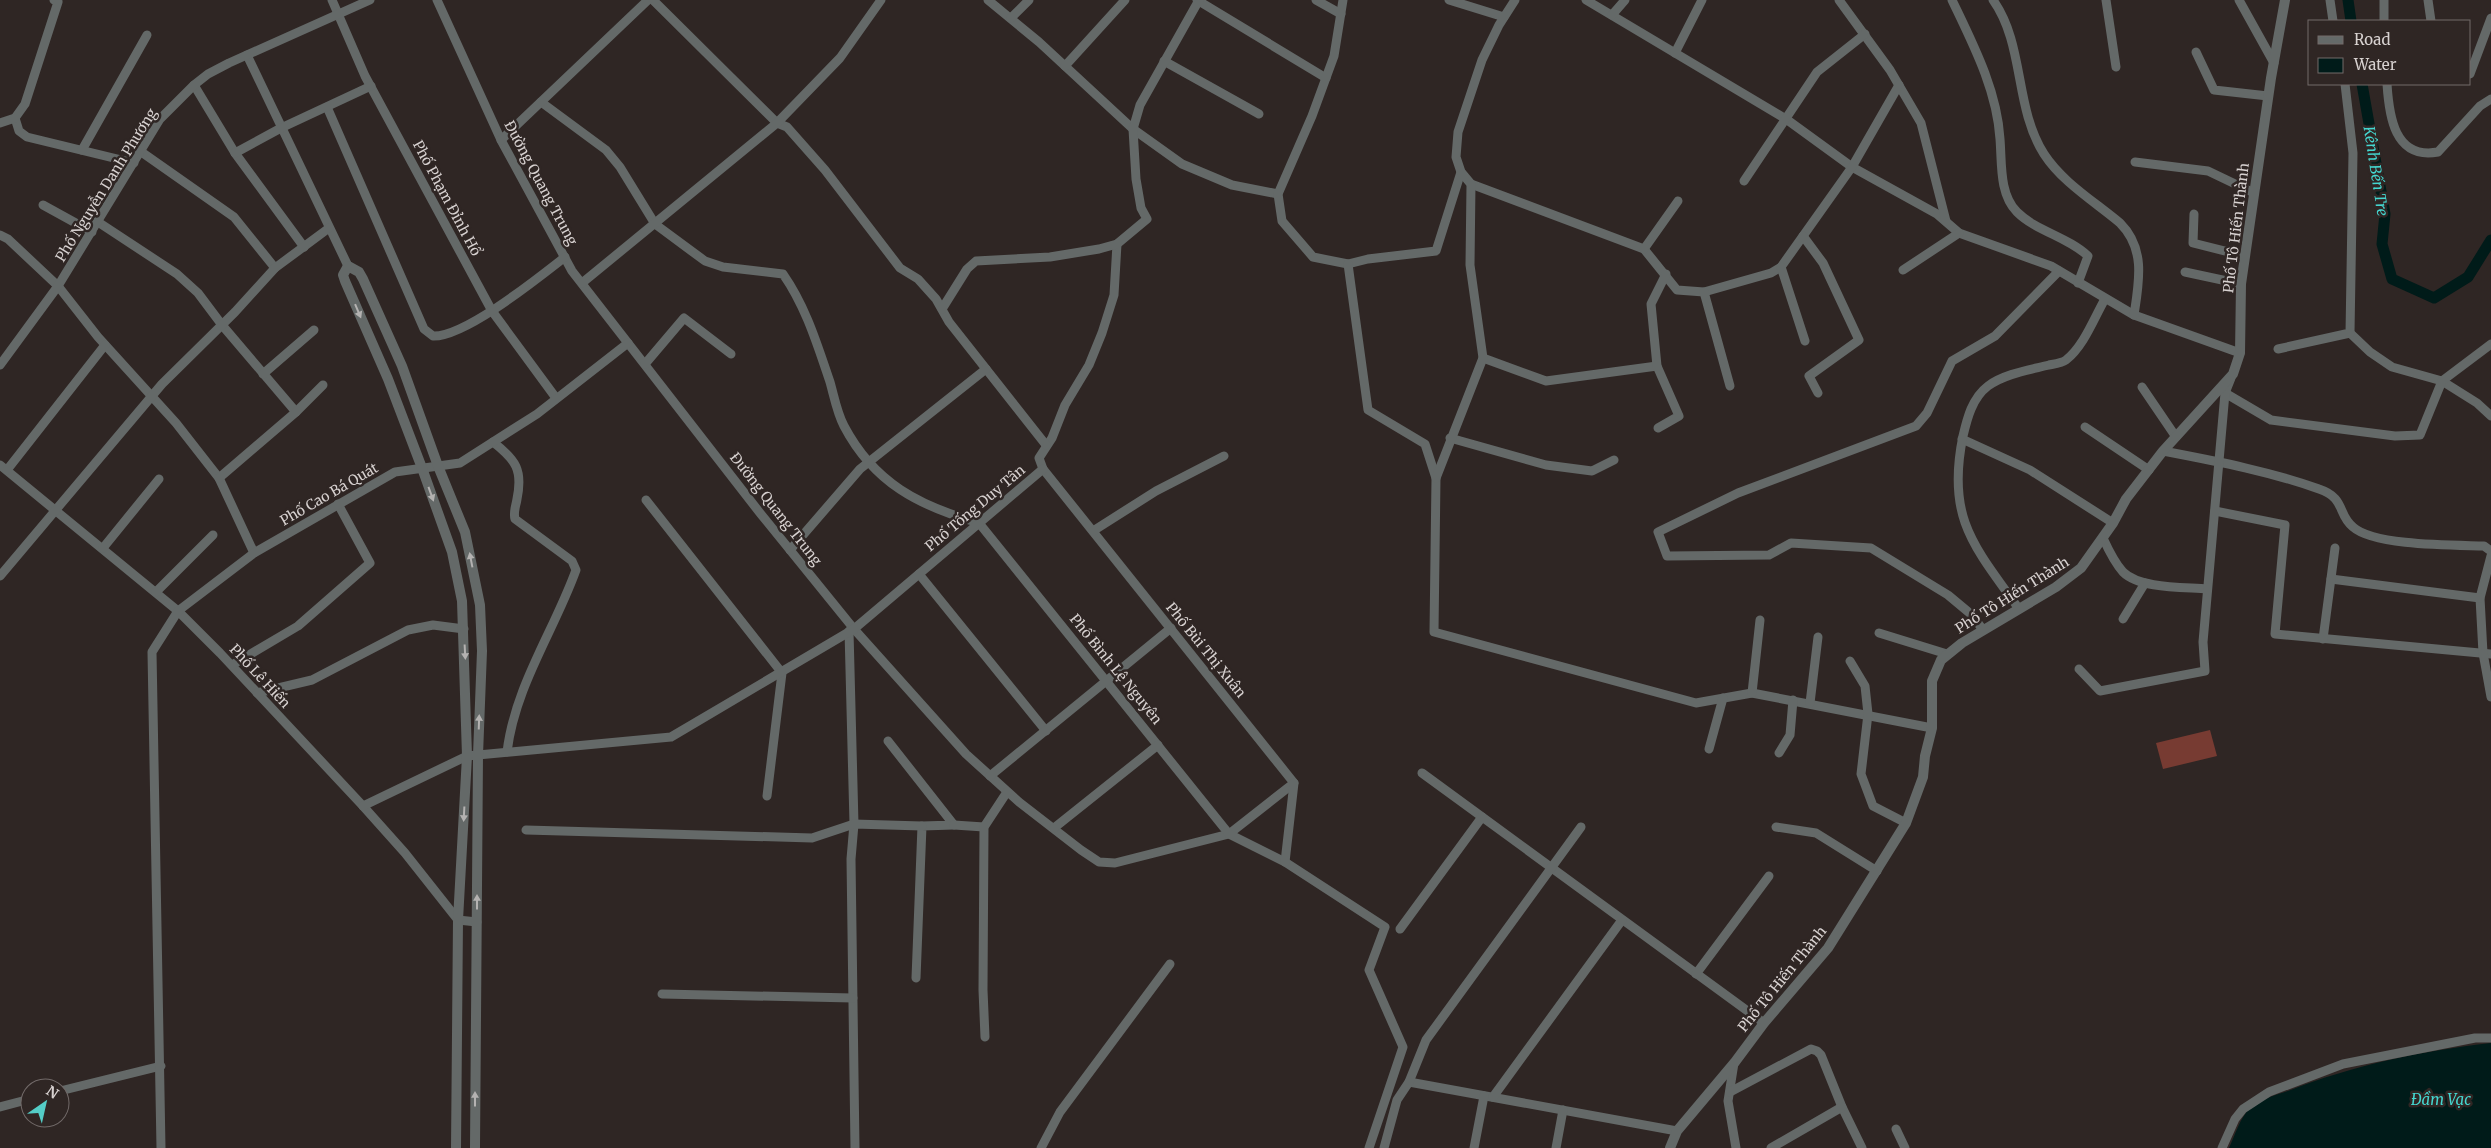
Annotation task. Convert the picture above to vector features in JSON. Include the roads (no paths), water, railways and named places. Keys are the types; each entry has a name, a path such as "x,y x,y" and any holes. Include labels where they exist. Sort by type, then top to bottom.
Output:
{"street":[{"path":"0,123 14,118 25,104 58,2 54,0"},
{"name":"Phố Phạm Đỉnh Hổ","path":"332,0 371,86 492,312 556,398"},
{"name":"Phố Nguyễn Danh Phương","path":"0,365 3,354 58,286 160,119 194,85 208,74 247,55 339,16 370,0"},
{"name":"Đường Quang Trung","path":"437,0 501,140 565,257 582,283 852,630 966,754 1007,792 1099,862 1115,863 1229,834"},
{"path":"501,140 648,0"},
{"path":"653,0 778,123 787,127 824,170 900,268 918,279 936,298 949,322 1046,446"},
{"path":"582,283 778,123 840,58 880,0"},
{"path":"988,0 1065,66 1133,129 1182,164 1232,185 1278,194"},
{"path":"1011,18 1029,0"},
{"path":"1065,66 1124,0"},
{"path":"942,309 967,269 976,261 1050,257 1117,244 1147,219 1141,208 1136,179 1133,129 1140,106 1198,0 1326,78"},
{"path":"1316,0 1341,14"},
{"path":"1343,0 1334,56 1278,194 1282,221 1313,257 1348,264 1368,259 1436,251 1462,172"},
{"path":"1449,0 1504,17"},
{"path":"1515,0 1504,17 1474,81 1458,132 1456,157 1462,172 1471,184 1644,249 1677,290 1704,292 1771,273 1781,267 1852,167 1899,86"},
{"path":"1586,0 1786,119 1852,167 1937,214 1959,233 2051,266 2134,315 2240,353"},
{"path":"1612,16 1625,0"},
{"path":"1675,54 1702,0"},
{"path":"1839,0 1865,34 1921,123 1946,221"},
{"path":"1952,0 1988,82 2000,136 2003,185 2009,201 2022,216 2088,256 2078,282"},
{"path":"1993,0 2007,24 2029,119 2044,156 2062,175 2120,223 2129,232 2135,244 2139,276 2134,315"},
{"path":"2106,0 2116,67"},
{"path":"2239,0 2274,63"},
{"name":"Phố Tô Hiến Thành","path":"1670,1148 1677,1131 1764,1023 1828,948 1906,823 1923,777 1925,756 1932,728 1932,681 1940,660 1983,630 2019,609 2081,568 2113,523 2126,499 2163,451 2233,374 2240,353 2241,284 2268,96 2285,0"},
{"path":"2330,0 2333,20"},
{"path":"2384,0 2384,20"},
{"path":"2428,0 2431,20"},
{"path":"2471,68 2491,18"},
{"path":"1744,181 1817,72 1865,34"},
{"path":"82,150 147,35"},
{"path":"2196,52 2214,90 2268,96"},
{"path":"247,55 348,266 359,272 367,288 402,366 438,466 465,532 480,605 482,651 478,755 475,1148"},
{"path":"1164,61 1259,114"},
{"path":"194,85 235,153 304,246"},
{"path":"2344,85 2352,153 2350,333 2370,352 2392,367 2442,381 2477,403 2491,416"},
{"path":"2387,85 2393,128 2409,146 2427,154 2438,152 2480,106 2491,99"},
{"path":"235,153 281,128 371,86"},
{"path":"541,102 606,150 620,167 655,224 705,261 723,267 783,274 799,297 805,311 844,425 880,476 905,493 946,513 979,523"},
{"path":"328,107 424,329 433,336 439,336 492,312 565,257"},
{"path":"14,118 19,131 27,137 134,162"},
{"path":"140,151 234,217 275,268"},
{"path":"2134,162 2208,171 2254,193"},
{"path":"1436,478 1450,438 1483,358 1470,265 1471,184"},
{"path":"1644,249 1678,201"},
{"path":"44,205 92,232"},
{"path":"2194,214 2192,243 2245,256"},
{"path":"98,222 177,274 198,292 222,325 296,412"},
{"path":"0,576 152,396 275,268 329,228"},
{"path":"1903,270 1959,233"},
{"path":"0,235 8,239 58,286 105,345 152,396 220,478 254,553"},
{"path":"1803,236 1823,263 1859,340 1809,376 1818,393"},
{"name":"Phố Tống Duy Tân","path":"467,756 671,738 852,630 1043,469 1039,458 1052,438 1065,405 1089,365 1102,333 1114,295 1117,244"},
{"path":"1348,264 1368,410 1444,456"},
{"path":"348,266 343,275 345,282 388,379 422,468 452,552 462,601 467,756 458,920 456,1148"},
{"path":"1781,267 1805,342"},
{"path":"1983,630 1972,615 1948,595 1871,548 1791,543 1769,555 1667,556 1658,532 1738,493 1916,426 1926,413 1952,360 1995,336 2059,271"},
{"path":"2185,272 2241,284"},
{"path":"1658,428 1679,416 1656,366 1651,304 1666,274"},
{"path":"1704,292 1730,386"},
{"path":"2019,609 1968,534 1960,508 1957,465 1966,420 1973,405 1988,386 2016,374 2065,361 2074,352 2105,299"},
{"path":"645,364 684,318 731,354"},
{"path":"264,374 314,330"},
{"path":"2278,349 2350,333"},
{"name":"Phố Cao Bá Quát","path":"178,611 254,553 395,472 460,463 537,414 628,343"},
{"path":"2225,393 2271,420 2395,436 2420,435 2442,381 2491,344"},
{"path":"3,468 105,345"},
{"path":"1483,358 1546,381 1656,366"},
{"path":"790,550 860,469 870,463 986,369"},
{"path":"2079,669 2100,690 2205,671 2203,642 2225,393 2233,374"},
{"path":"220,478 296,412 323,385"},
{"path":"2142,387 2176,437"},
{"path":"2085,427 2149,470"},
{"path":"1450,438 1546,465 1592,471 1614,460"},
{"path":"1962,439 2030,470 2113,523"},
{"path":"494,442 509,454 519,471 520,486 515,519 572,561 576,570 552,628 532,667 518,701 509,730 507,752"},
{"path":"1425,444 1436,478 1434,632 1696,703 1752,693 1868,714 1932,728"},
{"path":"2163,451 2219,461 2330,493 2337,498 2352,527 2365,535 2401,542 2484,546 2491,551"},
{"path":"1093,531 1156,491 1224,456"},
{"name":"Phố Lê Hiến","path":"3,468 56,509 178,611 363,806 405,853 458,920"},
{"name":"Phố Bùi Thị Xuân","path":"1043,469 1294,783"},
{"path":"103,548 159,479"},
{"path":"646,500 782,673 767,796"},
{"path":"232,666 298,626 370,563 338,504"},
{"path":"2215,511 2286,525 2275,634 2487,654"},
{"name":"Phố Bình Lệ Nguyên","path":"979,523 1108,680 1229,834"},
{"path":"156,592 214,535"},
{"path":"2103,538 2123,571 2145,583 2208,589"},
{"path":"2324,639 2335,548"},
{"path":"2491,556 2480,598 2491,697"},
{"path":"919,574 1046,731"},
{"path":"2331,579 2480,598"},
{"path":"2123,619 2145,583"},
{"path":"160,1148 152,652 178,611"},
{"path":"1752,693 1760,620"},
{"path":"257,693 312,680 408,630 433,625 464,629"},
{"path":"990,776 1171,628"},
{"path":"852,630 854,824 851,859 855,1148"},
{"path":"1879,633 1947,654"},
{"path":"1810,703 1818,638"},
{"path":"1850,661 1865,686 1868,714 1861,774 1873,806 1906,823"},
{"path":"1709,749 1723,698"},
{"path":"1779,753 1790,735 1793,700"},
{"path":"888,741 954,825"},
{"path":"1054,828 1158,745"},
{"path":"363,806 467,756"},
{"path":"1422,773 1764,1023"},
{"path":"1294,783 1229,834 1285,862 1385,927 1369,970 1403,1047 1369,1148"},
{"path":"1285,862 1294,783"},
{"path":"984,1037 984,827 1007,792"},
{"path":"1400,930 1482,817"},
{"path":"526,830 812,838 854,824 984,827"},
{"path":"916,978 917,913 922,826"},
{"path":"1384,1148 1398,1100 1410,1082 1426,1040 1581,827"},
{"path":"1776,827 1816,832 1877,871"},
{"path":"1696,974 1769,876"},
{"path":"458,920 477,922"},
{"path":"1474,1148 1489,1097 1622,920"},
{"path":"1041,1148 1060,1112 1170,964"},
{"path":"662,994 853,998"},
{"path":"2222,1148 2234,1119 2243,1108 2269,1092 2342,1064 2475,1038 2491,1038"},
{"path":"1730,1092 1811,1049 1817,1051 1821,1055 1842,1107 1862,1148"},
{"path":"1734,1062 1728,1101 1736,1148"},
{"path":"70,1088 160,1066"},
{"path":"1410,1082 1677,1131"},
{"path":"0,1107 20,1102"},
{"path":"1771,1148 1842,1107"},
{"path":"1556,1148 1562,1110"},
{"path":"1896,1129 1905,1148"}],"water":[{"name":"Đầm Vạc","path":"2491,1043 2491,1148 2229,1148 2246,1112 2258,1102 2363,1066 2439,1050"}],"waterway":[{"name":"Kênh Bến Tre","path":"2348,0 2351,20"},
{"name":"Kênh Bến Tre","path":"2362,85 2385,214 2382,244 2392,279 2434,298 2468,277 2491,240"}]}
